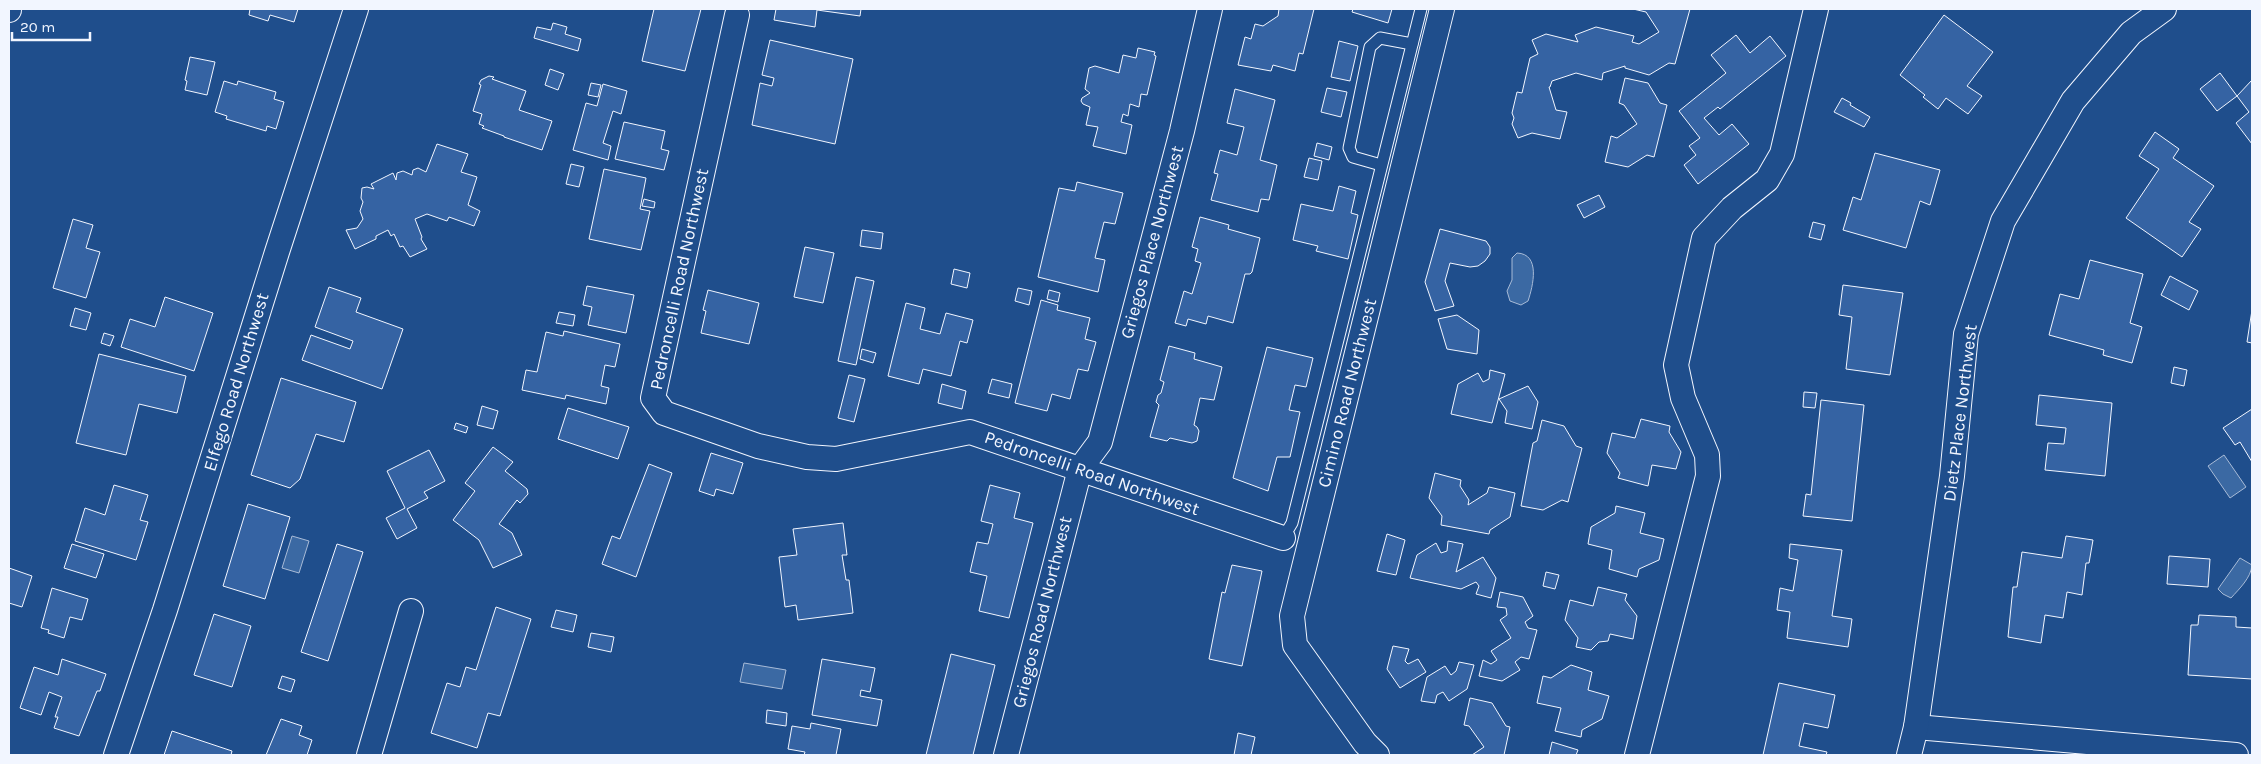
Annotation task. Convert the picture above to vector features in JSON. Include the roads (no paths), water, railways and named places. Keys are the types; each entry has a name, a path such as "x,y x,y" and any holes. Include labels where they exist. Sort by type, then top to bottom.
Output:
{"street":[{"name":"Elfego Road Northwest","path":"116,755 166,610 277,252 356,9"},
{"name":"Griegos Place Northwest","path":"1080,469 1100,442 1182,131 1210,9"},
{"name":"Cimino Road Northwest","path":"1377,755 1364,743 1294,645 1292,616 1442,9"},
{"path":"1637,755 1708,476 1707,455 1683,398 1676,365 1704,238 1732,208 1767,180 1782,154 1816,9"},
{"name":"Dietz Place Northwest","path":"1908,755 1916,727 1952,476 1966,334 2003,221 2073,101 2132,33 2164,9"},
{"name":"Pedroncelli Road Northwest","path":"738,12 653,398 664,413 758,446 807,457 836,460 970,432 1283,538"},
{"name":"Griegos Road Northwest","path":"1006,755 1080,469"},
{"path":"369,755 411,611"},
{"path":"1916,727 2236,755"}],"lane":[{"path":"1283,538 1292,524 1421,9"},
{"path":"1382,164 1353,157 1349,148 1370,47 1380,38 1412,44"}],"water":[{"path":"1517,253 1525,255 1530,259 1533,272 1532,287 1528,301 1521,305 1510,301 1507,291 1512,280 1512,258"},
{"path":"2224,455 2246,487 2230,498 2208,466"},
{"path":"292,536 309,541 299,573 282,568"},
{"path":"2240,558 2252,565 2251,570 2244,583 2231,598 2218,589"},
{"path":"744,663 786,670 782,689 740,682"}]}
